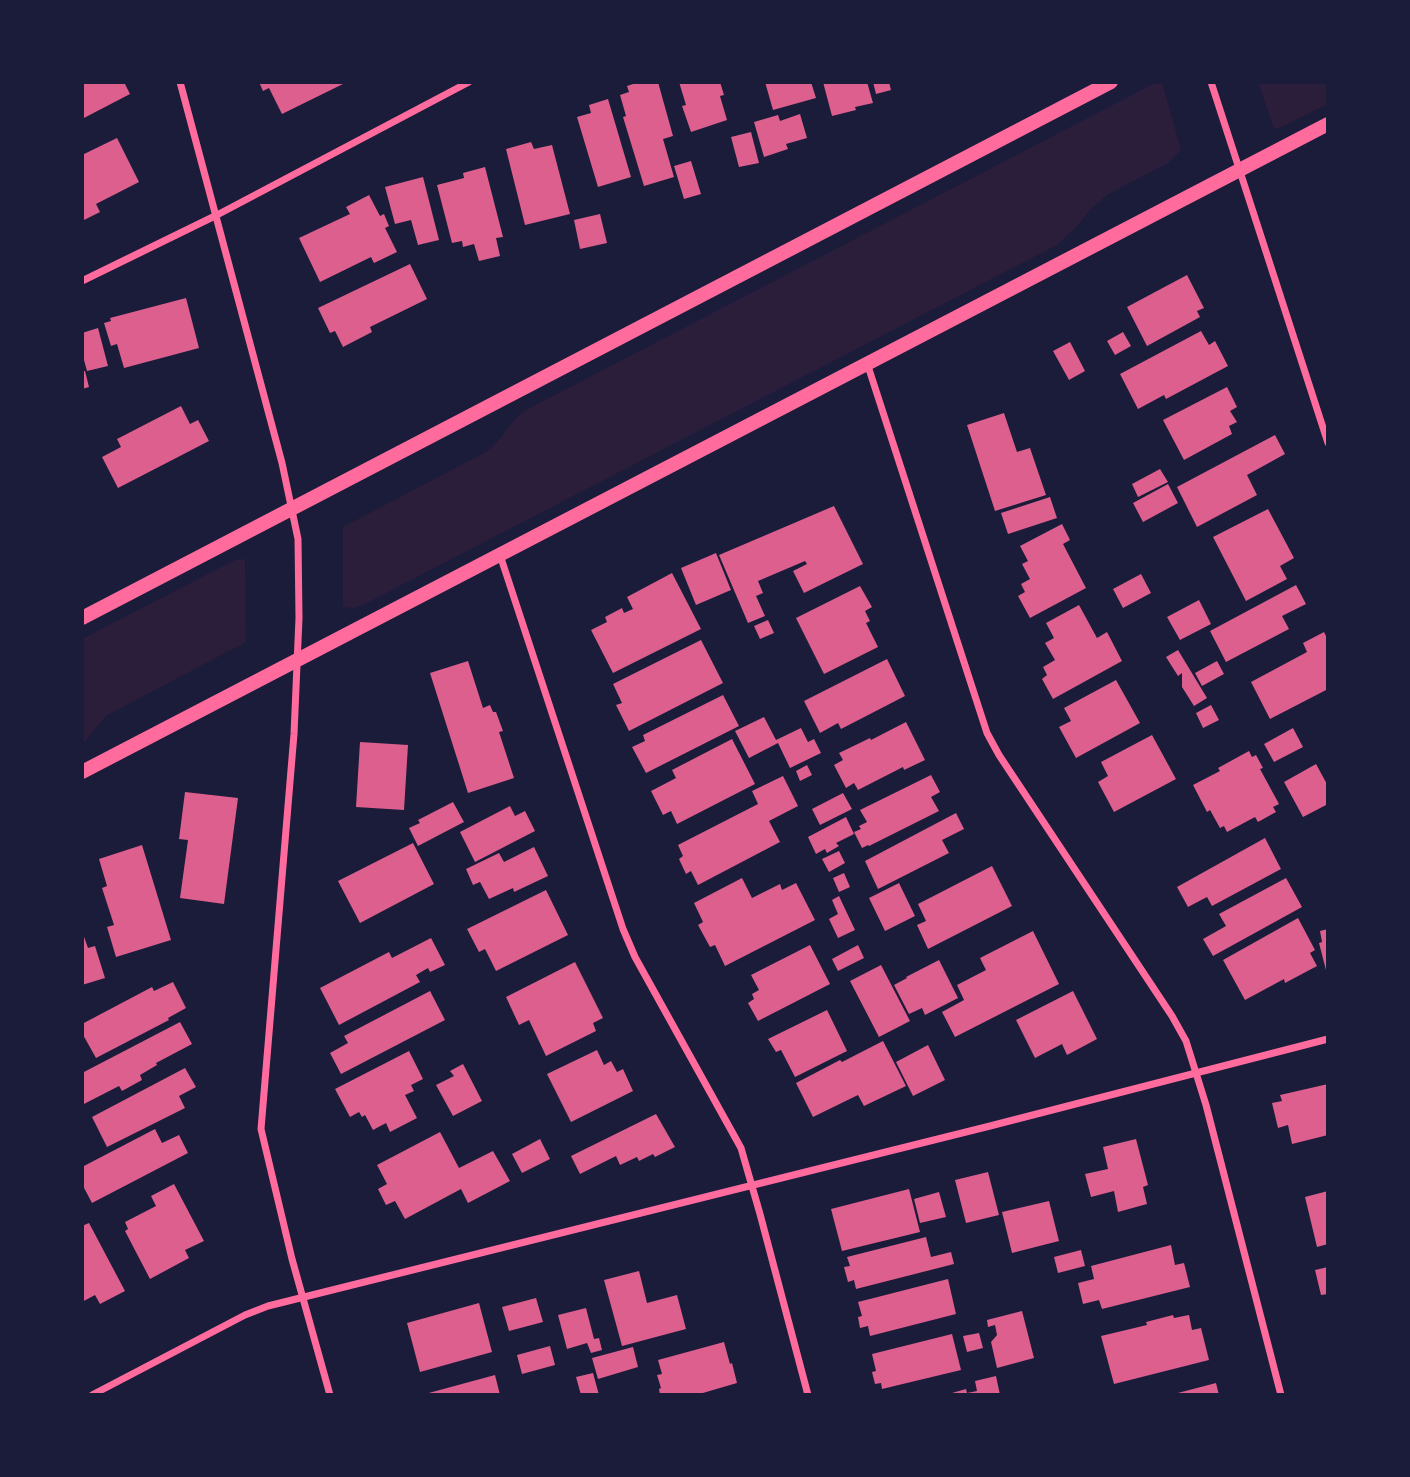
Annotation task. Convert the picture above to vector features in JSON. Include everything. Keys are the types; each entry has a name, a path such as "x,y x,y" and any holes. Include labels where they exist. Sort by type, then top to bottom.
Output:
{"main road":[{"path":"82,618 1111,82"},
{"path":"82,772 1328,124"}],"street":[{"path":"180,82 282,463 298,539 299,618 294,734 261,1129 330,1395"},
{"path":"82,281 217,215 469,82"},
{"path":"1211,82 1328,443"},
{"path":"867,363 987,733 1186,1041 1206,1105 1281,1395"},
{"path":"500,555 623,929 635,957 741,1148 808,1395"},
{"path":"92,1395 245,1315 268,1306 1328,1039"}],"shaded area":[{"path":"1162,82 1181,150 1168,163 1107,195 1057,245 361,606 343,607 343,527 486,452 524,411 1155,83"},
{"path":"1258,82 1328,82 1328,104 1274,129"},
{"path":"245,559 246,642 106,716 82,745 82,639 235,560"}],"building":[{"path":"82,82 124,82 130,94 82,119"},
{"path":"259,82 347,82 282,114 269,88 263,91"},
{"path":"639,82 658,82 673,136 663,139 674,177 644,186 623,117 626,116 620,95 629,92 627,86"},
{"path":"679,82 720,82 724,95 720,96 727,120 691,132 682,106 686,105"},
{"path":"765,82 811,82 816,98 773,110"},
{"path":"823,82 867,82 873,103 832,116"},
{"path":"873,82 889,82 891,90 876,94"},
{"path":"608,99 631,177 598,187 577,117 591,113 589,105"},
{"path":"800,114 807,138 786,144 788,149 764,157 754,122 778,115 780,121"},
{"path":"751,132 759,163 739,167 731,137"},
{"path":"117,138 139,182 96,204 100,212 82,221 82,155"},
{"path":"531,142 534,149 552,145 570,214 525,225 506,149"},
{"path":"691,161 701,194 684,199 674,166"},
{"path":"485,167 503,237 496,238 500,256 479,261 474,244 463,247 462,241 452,243 437,185 464,178 463,173"},
{"path":"423,177 439,240 418,245 411,220 395,224 385,187"},
{"path":"369,195 380,216 384,214 389,226 385,228 397,252 374,263 371,257 320,282 299,238 350,214 346,207"},
{"path":"600,214 607,243 580,249 574,220"},
{"path":"410,264 427,299 370,327 372,332 343,347 335,331 330,333 318,308"},
{"path":"1187,275 1204,308 1197,311 1200,317 1147,346 1127,307"},
{"path":"186,298 199,348 124,368 117,344 111,346 104,323 111,321 110,318"},
{"path":"98,328 108,366 87,371 82,353 82,333"},
{"path":"1201,331 1209,345 1215,341 1228,366 1166,399 1164,395 1138,409 1120,374"},
{"path":"1123,332 1131,346 1115,355 1107,341"},
{"path":"1070,342 1085,371 1069,380 1053,351"},
{"path":"82,371 85,371 89,387 82,389"},
{"path":"1227,387 1237,407 1230,411 1237,422 1229,426 1232,434 1184,460 1163,420"},
{"path":"181,406 190,424 198,420 209,441 118,488 102,457 121,447 117,439"},
{"path":"1004,413 1017,452 1030,448 1046,495 995,511 967,425"},
{"path":"1275,435 1285,454 1247,475 1257,495 1197,527 1177,487"},
{"path":"1160,469 1168,482 1138,497 1132,484"},
{"path":"1168,484 1178,503 1143,522 1133,503"},
{"path":"1050,497 1057,518 1008,534 1001,513"},
{"path":"834,506 863,564 804,593 793,571 807,564 805,561 758,581 763,593 756,596 765,616 748,623 719,555"},
{"path":"1268,509 1294,558 1280,566 1287,579 1246,601 1213,537"},
{"path":"1062,524 1070,540 1063,544 1086,588 1030,618 1018,596 1025,592 1021,584 1030,579 1022,564 1028,561 1020,546"},
{"path":"716,553 731,590 696,605 681,568"},
{"path":"672,573 701,629 613,673 591,630 607,622 605,617 622,608 624,613 633,609 627,597"},
{"path":"1141,574 1151,593 1123,608 1113,589"},
{"path":"1296,585 1306,604 1282,616 1289,629 1226,662 1210,631"},
{"path":"860,586 872,607 865,611 870,621 866,623 878,647 824,674 796,618"},
{"path":"1199,600 1211,624 1180,640 1167,617"},
{"path":"1079,605 1097,638 1107,632 1122,661 1053,699 1042,679 1047,675 1043,667 1055,660 1045,643 1054,638 1046,623"},
{"path":"768,620 774,633 760,639 754,626"},
{"path":"1324,632 1328,640 1328,689 1270,719 1251,682 1307,652 1303,643"},
{"path":"701,640 723,683 629,731 616,705 622,703 613,684"},
{"path":"1178,650 1207,698 1194,706 1182,687 1182,673 1178,676 1166,657"},
{"path":"887,659 905,696 841,729 838,723 820,733 804,701"},
{"path":"468,661 483,708 490,705 493,712 496,712 503,731 499,732 514,778 468,793 430,673"},
{"path":"1217,661 1224,674 1202,686 1195,673"},
{"path":"1116,680 1140,723 1076,758 1059,727 1071,721 1064,708"},
{"path":"723,695 739,726 646,773 632,747 645,741 643,735"},
{"path":"1211,705 1219,720 1203,728 1196,713"},
{"path":"764,717 776,740 801,728 808,742 814,739 821,753 790,768 778,743 749,758 735,731"},
{"path":"906,722 925,760 904,770 903,767 858,790 854,783 846,788 834,765 843,760 839,753"},
{"path":"1293,728 1303,747 1274,762 1264,744"},
{"path":"1152,735 1176,779 1114,812 1098,782 1108,776 1101,762"},
{"path":"732,739 755,784 677,824 671,811 663,815 651,791 676,778 672,770"},
{"path":"360,742 408,745 404,810 356,807"},
{"path":"1249,751 1252,757 1256,755 1263,768 1260,769 1279,804 1273,807 1276,812 1258,822 1255,817 1227,832 1224,826 1220,828 1210,810 1207,812 1193,785"},
{"path":"1316,764 1328,786 1328,804 1303,817 1284,782"},
{"path":"807,765 812,775 800,781 796,771"},
{"path":"931,775 940,792 931,797 939,811 862,848 854,832 867,822 860,810"},
{"path":"783,776 798,806 769,821 780,842 698,885 691,871 686,874 679,859 683,856 678,845 758,804 752,791"},
{"path":"185,792 238,798 224,904 180,898 188,840 179,839"},
{"path":"843,793 852,809 820,825 812,809"},
{"path":"453,802 464,822 418,846 409,828 420,823 418,820"},
{"path":"510,806 515,816 525,811 535,831 475,862 460,832"},
{"path":"956,813 964,829 942,840 949,853 878,889 865,861"},
{"path":"846,817 854,834 836,843 839,846 827,853 825,849 816,854 808,837"},
{"path":"1265,838 1281,869 1212,906 1207,897 1188,907 1177,887"},
{"path":"413,843 434,884 360,923 338,881"},
{"path":"142,845 171,940 116,957 107,927 114,925 102,888 107,886 99,859"},
{"path":"534,847 548,876 514,892 513,888 489,899 480,882 473,885 466,869 499,853 504,862"},
{"path":"839,851 845,863 829,872 822,859"},
{"path":"992,866 1012,906 928,949 917,925 926,921 918,904"},
{"path":"844,873 850,887 839,892 833,878"},
{"path":"742,878 752,898 780,884 782,890 796,883 815,920 725,966 715,945 710,947 698,925 703,922 694,903"},
{"path":"1286,878 1302,907 1213,956 1203,939 1226,926 1219,914"},
{"path":"899,883 915,916 885,931 869,898"},
{"path":"546,890 568,935 496,971 485,949 479,952 467,929"},
{"path":"839,896 855,930 838,938 829,919 838,914 832,900"},
{"path":"1298,918 1315,950 1310,953 1317,966 1285,983 1284,979 1245,1000 1223,960"},
{"path":"1328,929 1327,974 1319,943 1322,942 1320,931"},
{"path":"82,931 88,948 95,946 105,978 82,985"},
{"path":"1033,931 1059,984 955,1037 942,1012 964,1000 957,985 986,970 980,958"},
{"path":"431,938 445,965 430,972 428,968 416,975 420,982 339,1025 320,988 389,952 392,958"},
{"path":"810,945 830,984 758,1021 748,1003 754,999 752,994 759,990 751,975"},
{"path":"858,945 864,958 838,971 832,959"},
{"path":"939,960 958,998 925,1015 922,1008 909,1014 894,985"},
{"path":"575,962 603,1018 593,1023 596,1031 546,1056 529,1020 519,1025 506,997"},
{"path":"881,965 910,1021 879,1037 850,981"},
{"path":"173,982 186,1008 168,1018 169,1020 96,1058 82,1033 82,1024 152,987 154,991"},
{"path":"430,991 445,1020 341,1074 330,1053 348,1043 344,1036"},
{"path":"1073,991 1097,1039 1067,1055 1062,1044 1035,1058 1016,1020"},
{"path":"827,1010 847,1051 795,1077 781,1050 776,1052 768,1039"},
{"path":"180,1022 192,1044 156,1063 157,1065 140,1075 142,1080 122,1091 119,1086 82,1105 82,1073"},
{"path":"883,1041 906,1086 864,1106 858,1095 813,1117 796,1083"},
{"path":"928,1045 945,1080 913,1096 896,1062"},
{"path":"597,1050 604,1065 611,1061 617,1072 623,1069 633,1091 571,1122 547,1074"},
{"path":"409,1051 423,1079 411,1085 414,1091 405,1095 417,1118 390,1132 386,1123 373,1130 365,1115 362,1117 359,1112 350,1117 335,1089"},
{"path":"463,1064 482,1101 453,1116 436,1085 454,1076 450,1071"},
{"path":"185,1068 196,1087 179,1096 185,1108 107,1147 92,1117"},
{"path":"1328,1084 1328,1135 1292,1144 1288,1125 1278,1128 1272,1103 1282,1101 1280,1095"},
{"path":"656,1114 675,1147 655,1157 653,1154 639,1161 637,1157 620,1165 616,1156 580,1174 571,1156"},
{"path":"155,1129 162,1143 179,1135 188,1153 92,1203 82,1184 82,1167"},
{"path":"440,1132 459,1168 493,1151 510,1181 468,1203 461,1189 405,1219 395,1201 386,1205 378,1189 387,1184 377,1165"},
{"path":"540,1139 550,1159 522,1173 512,1154"},
{"path":"1136,1139 1148,1185 1143,1187 1147,1204 1118,1212 1114,1191 1091,1197 1085,1174 1108,1169 1103,1147"},
{"path":"988,1172 999,1215 966,1223 955,1180"},
{"path":"174,1184 204,1241 185,1250 189,1258 150,1279 125,1231 128,1229 125,1222 156,1206 151,1196"},
{"path":"909,1189 920,1232 842,1251 831,1209"},
{"path":"1328,1191 1328,1244 1317,1247 1305,1197"},
{"path":"939,1192 946,1217 920,1223 914,1199"},
{"path":"1049,1201 1059,1241 1012,1253 1002,1212"},
{"path":"89,1223 125,1291 100,1304 95,1295 82,1302 82,1226"},
{"path":"926,1237 931,1257 951,1252 954,1264 856,1289 854,1280 848,1282 844,1267 850,1266 847,1257"},
{"path":"1171,1245 1175,1265 1184,1263 1190,1287 1102,1309 1099,1300 1083,1304 1078,1283 1094,1279 1091,1266"},
{"path":"1081,1250 1085,1266 1058,1273 1054,1257"},
{"path":"1328,1267 1328,1294 1321,1295 1315,1270"},
{"path":"639,1271 647,1303 677,1295 686,1329 622,1346 604,1280"},
{"path":"948,1279 956,1314 870,1336 868,1326 860,1328 858,1317 862,1316 858,1302"},
{"path":"536,1298 543,1322 509,1331 502,1307"},
{"path":"479,1303 492,1352 420,1372 407,1323"},
{"path":"586,1308 594,1339 599,1338 602,1350 591,1353 587,1343 567,1349 558,1315"},
{"path":"1022,1311 1034,1358 997,1368 991,1342 997,1335 995,1325 988,1327 987,1320"},
{"path":"1173,1315 1174,1318 1189,1315 1192,1330 1201,1328 1209,1360 1114,1384 1101,1336 1147,1325 1146,1322"},
{"path":"979,1333 983,1348 967,1352 963,1336"},
{"path":"952,1334 961,1370 882,1389 881,1383 875,1384 872,1372 876,1371 872,1354"},
{"path":"724,1342 737,1383 696,1395 660,1395 657,1375 662,1374 658,1360"},
{"path":"550,1346 555,1365 522,1374 517,1355"},
{"path":"633,1347 638,1367 598,1379 592,1358"},
{"path":"593,1373 599,1395 581,1395 576,1377"},
{"path":"495,1375 500,1395 425,1395 425,1394"},
{"path":"996,1376 1000,1395 945,1395 966,1389 967,1393 977,1391 975,1381"},
{"path":"1216,1383 1219,1395 1174,1395 1174,1394"}]}
